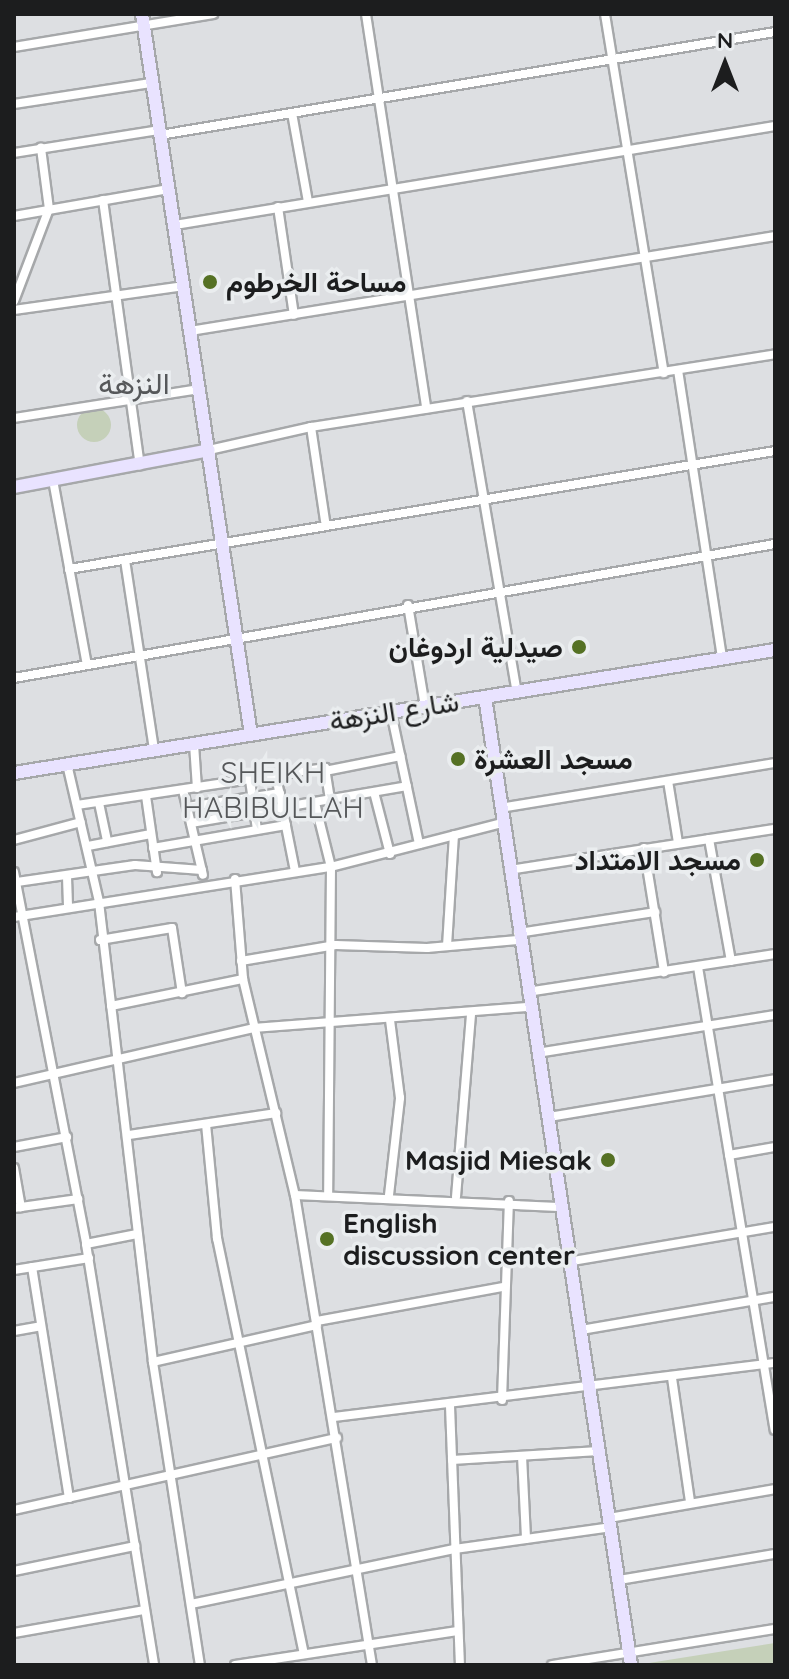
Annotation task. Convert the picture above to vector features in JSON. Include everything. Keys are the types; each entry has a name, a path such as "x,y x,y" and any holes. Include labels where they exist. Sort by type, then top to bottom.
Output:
{"street":[{"path":"14,47 143,18 213,14"},
{"path":"366,14 426,408"},
{"path":"605,14 664,373"},
{"path":"143,18 251,735"},
{"path":"14,153 292,113 612,56 775,32"},
{"path":"14,104 152,83"},
{"path":"292,113 308,202"},
{"path":"175,225 775,126"},
{"path":"14,300 49,209 41,148"},
{"path":"14,216 169,189"},
{"path":"103,200 140,465"},
{"path":"278,207 294,315"},
{"path":"190,331 775,236"},
{"path":"14,310 184,286"},
{"path":"14,487 140,465 311,427 775,354"},
{"path":"678,370 722,659"},
{"path":"14,418 199,389"},
{"path":"467,401 517,692"},
{"path":"311,427 325,521"},
{"path":"69,569 221,543 325,521 775,451"},
{"path":"53,480 87,665"},
{"path":"14,678 235,634 775,544"},
{"path":"125,560 154,750"},
{"path":"408,605 425,707"},
{"name":"شارع النزهة","path":"14,773 775,650"},
{"path":"485,697 526,992 565,1207 630,1659"},
{"path":"391,712 419,844"},
{"path":"194,744 197,788"},
{"path":"77,805 325,771 401,756"},
{"path":"500,808 775,763"},
{"path":"67,764 99,902 100,940 120,1061 153,1362 200,1665"},
{"path":"325,771 330,801"},
{"path":"276,776 295,871"},
{"path":"250,780 257,830"},
{"path":"668,781 678,843"},
{"path":"191,823 283,810 407,786"},
{"path":"183,790 205,883"},
{"path":"374,792 390,854"},
{"path":"187,807 280,793"},
{"path":"146,796 157,872"},
{"path":"99,803 107,842"},
{"path":"315,803 331,867 325,1024 328,1194"},
{"path":"14,840 81,822"},
{"path":"14,917 205,883 331,867 502,823"},
{"path":"153,848 286,825"},
{"path":"509,870 775,829"},
{"path":"88,846 151,834"},
{"path":"447,946 454,835"},
{"path":"709,839 731,961"},
{"path":"644,848 664,972"},
{"path":"17,882 94,874 135,865 157,872 202,870"},
{"path":"14,872 26,915 89,1258 154,1665"},
{"path":"67,877 68,907"},
{"path":"235,879 243,979 295,1195 334,1417 372,1665"},
{"path":"241,961 328,948 447,946 655,912"},
{"path":"100,940 172,928 182,993"},
{"path":"526,992 775,954"},
{"path":"698,967 775,1430"},
{"path":"111,1006 243,979"},
{"path":"14,1083 254,1028 529,1007"},
{"path":"456,1197 471,1013"},
{"path":"537,1053 775,1015"},
{"path":"389,1195 400,1098 390,1020"},
{"path":"549,1117 775,1081"},
{"path":"129,1135 276,1113"},
{"path":"206,1124 215,1222 304,1654"},
{"path":"14,1147 67,1137"},
{"path":"729,1155 775,1147"},
{"path":"14,1168 18,1208 78,1199"},
{"path":"295,1195 456,1197 565,1207"},
{"path":"502,1400 502,1287 509,1201"},
{"path":"573,1261 775,1227"},
{"path":"86,1244 137,1234"},
{"path":"14,1270 89,1258"},
{"path":"32,1267 69,1498"},
{"path":"153,1362 317,1323 502,1287"},
{"path":"581,1330 775,1297"},
{"path":"14,1331 41,1326"},
{"path":"334,1417 590,1390 775,1363"},
{"path":"672,1378 690,1502"},
{"path":"450,1406 460,1665"},
{"path":"14,1510 126,1488 337,1438"},
{"path":"452,1460 599,1451"},
{"path":"522,1456 526,1539"},
{"path":"191,1604 455,1549 610,1522 690,1502 775,1489"},
{"path":"14,1571 135,1546"},
{"path":"619,1580 775,1554"},
{"path":"14,1633 145,1610"},
{"path":"552,1665 630,1659 775,1629"},
{"path":"235,1665 457,1631"}],"green space":[{"path":"94,408 106,413 111,425 106,437 94,442 82,437 77,425 82,413"},
{"path":"775,1643 775,1665 649,1665 649,1663"}],"place":[{"name":"مساحة الخرطوم","path":"210,282"},
{"name":"صيدلية اردوغان","path":"579,647"},
{"name":"مسجد العشرة","path":"458,759"},
{"name":"مسجد الامتداد","path":"757,860"},
{"name":"Masjid Miesak","path":"608,1160"},
{"name":"English discussion center","path":"327,1239"}],"district":[{"name":"النزهة","path":"134,383"},
{"name":"SHEIKH HABIBULLAH","path":"273,789"}]}
